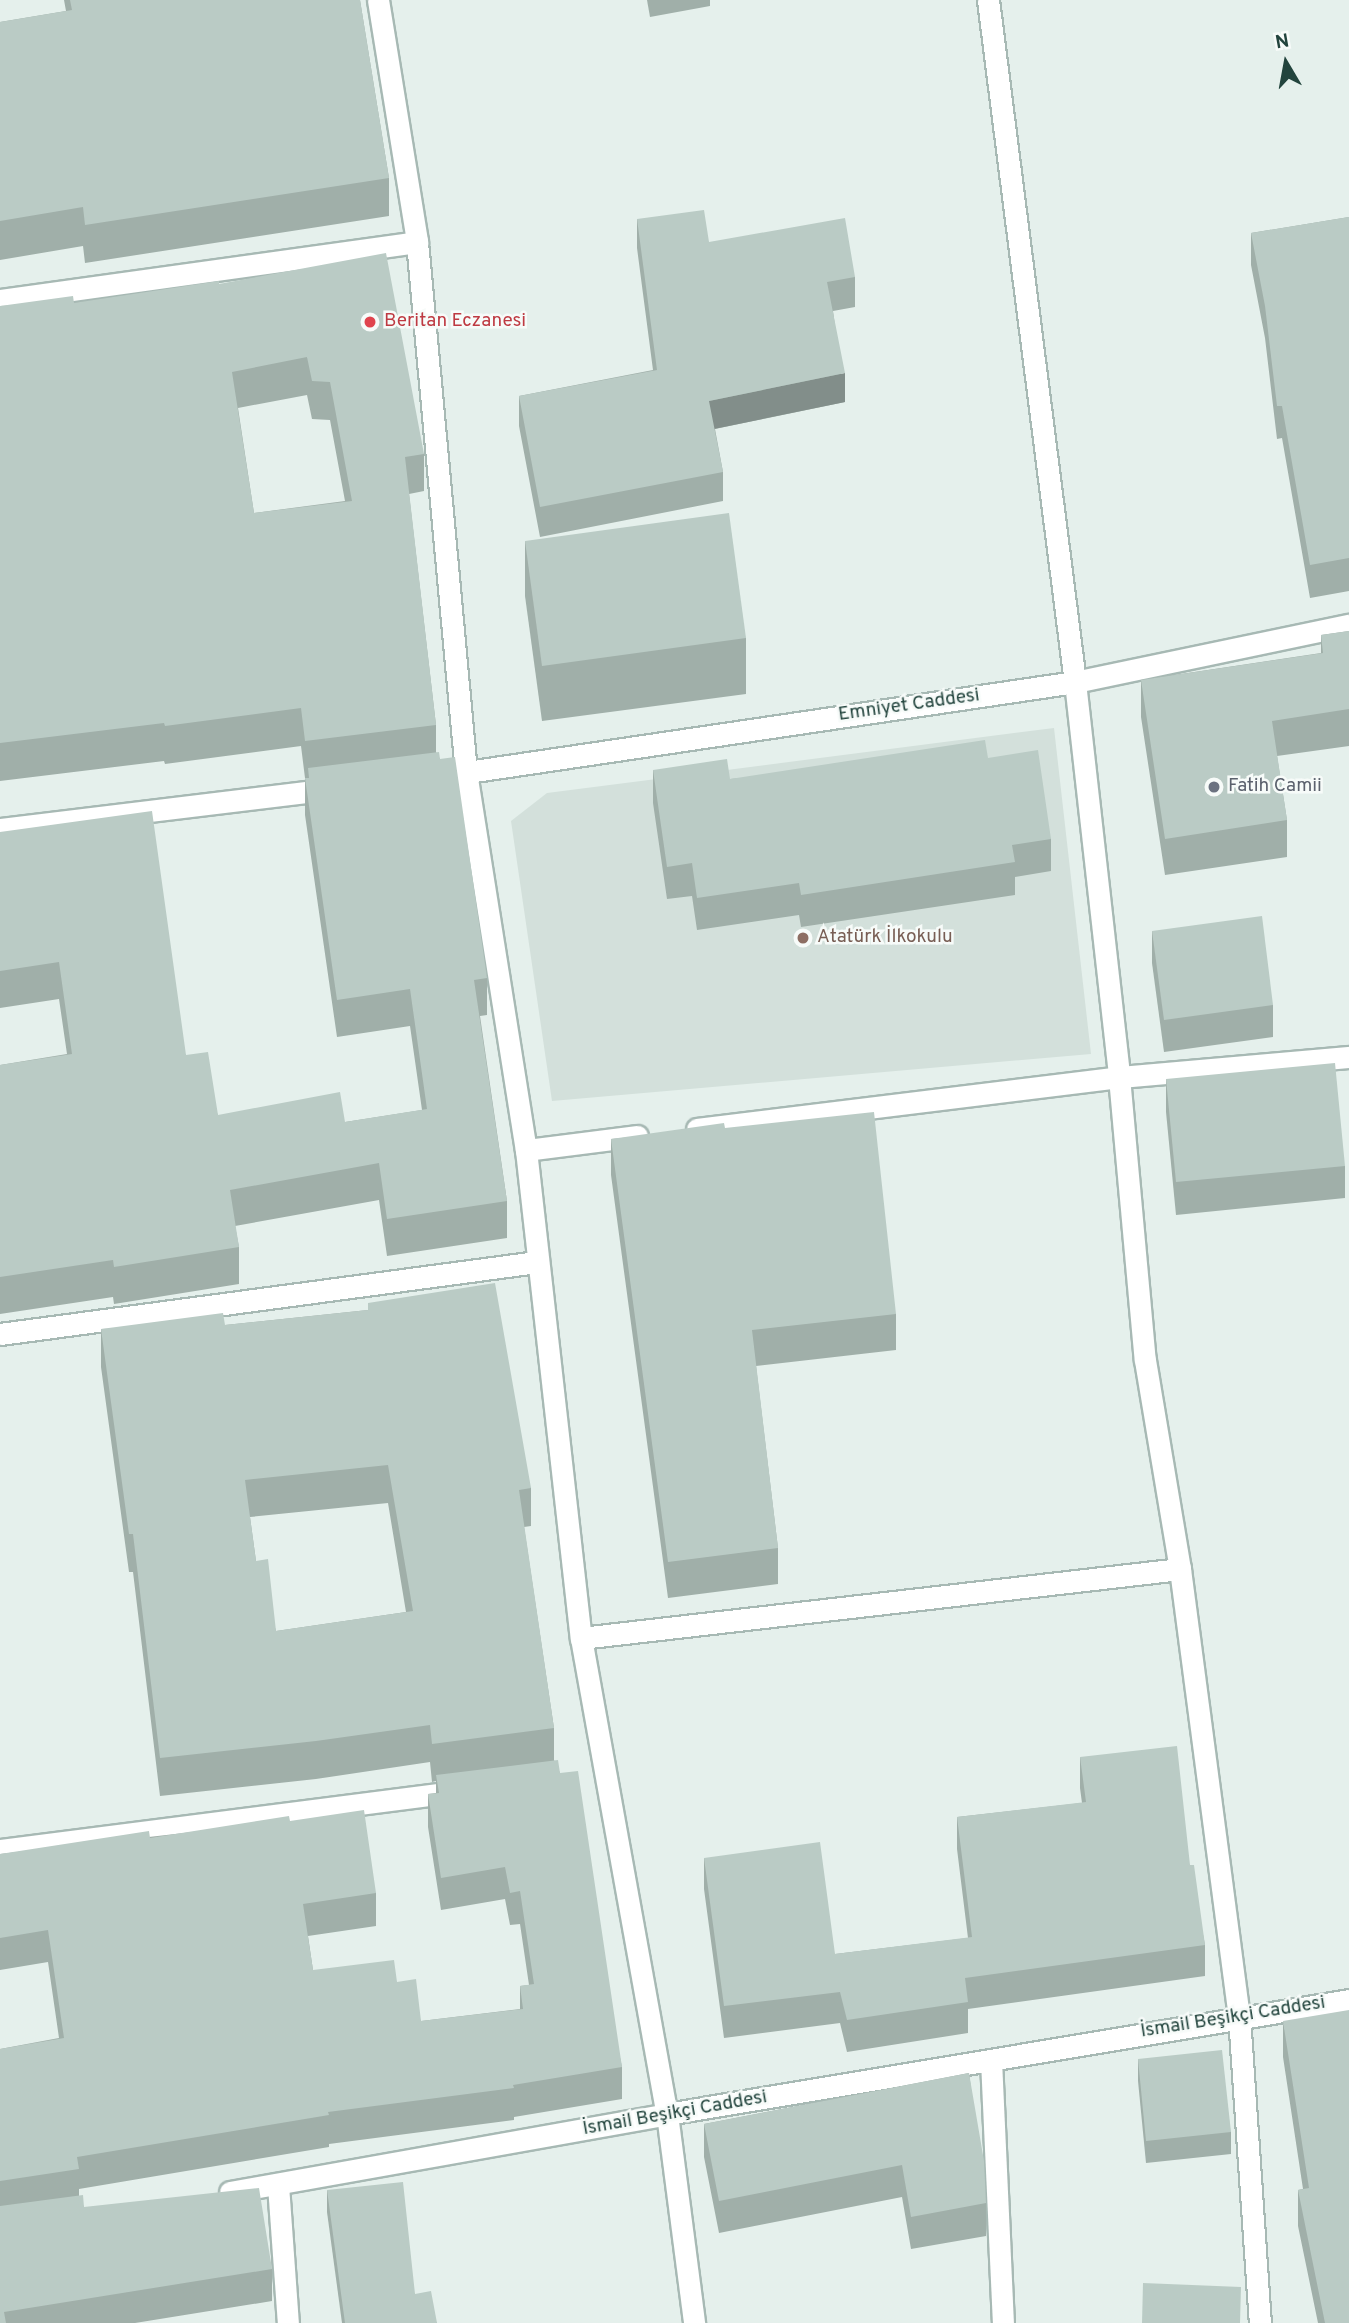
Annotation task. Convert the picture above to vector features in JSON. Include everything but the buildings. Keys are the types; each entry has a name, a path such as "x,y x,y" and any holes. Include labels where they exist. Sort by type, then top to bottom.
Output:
{"street":[{"path":"378,0 417,242 466,772 526,1150 596,1774 667,2115 694,2323"},
{"path":"988,0 1075,682 1119,1077 1145,1360 1180,1569 1240,2016 1260,2323"},
{"path":"0,300 417,242"},
{"name":"Emniyet Caddesi","path":"439,775 1075,682 1349,625"},
{"path":"0,829 356,785"},
{"path":"526,1150 1119,1077 1349,1057"},
{"path":"0,1334 537,1262"},
{"path":"580,1638 1180,1569"},
{"path":"0,1850 479,1789"},
{"name":"İsmail Beşikçi Caddesi","path":"212,2195 1240,2016 1349,2000"},
{"path":"991,2060 1003,2323"},
{"path":"278,2185 288,2323"}],"shaded area":[{"name":"Atatürk İlkokulu","path":"1054,728 1091,1054 552,1101 511,821 547,793"}],"place":[{"name":"Beritan Eczanesi","path":"370,322"},
{"name":"Fatih Camii","path":"1214,787"},
{"name":"Atatürk İlkokulu","path":"803,938"}]}
